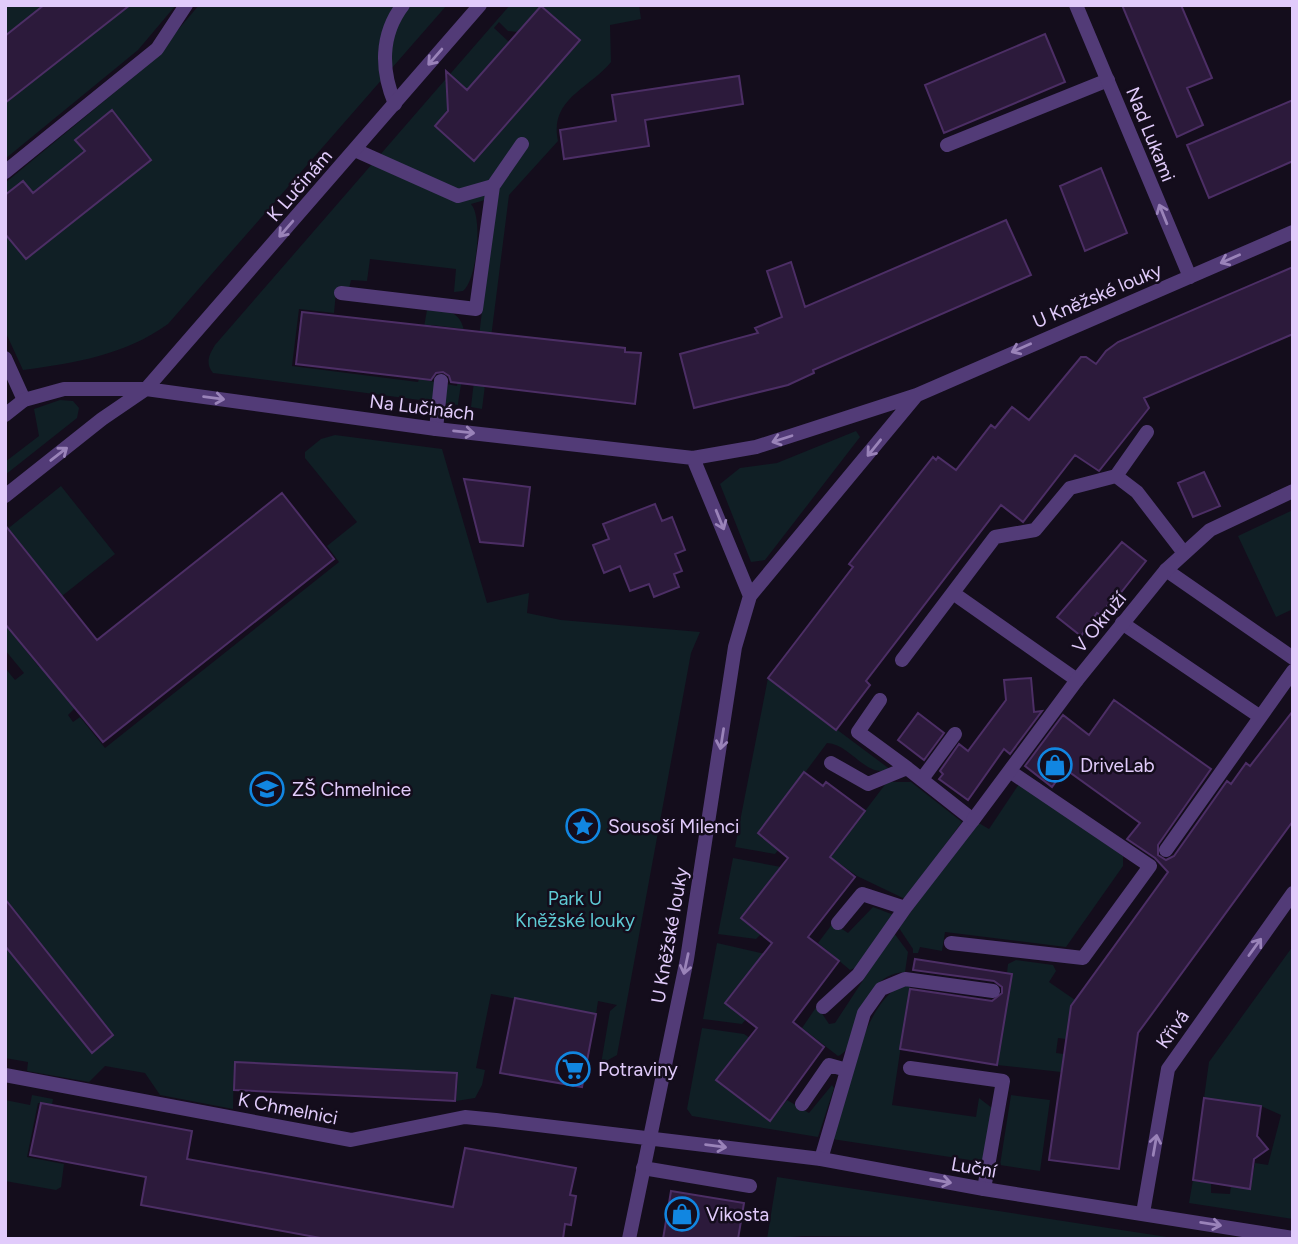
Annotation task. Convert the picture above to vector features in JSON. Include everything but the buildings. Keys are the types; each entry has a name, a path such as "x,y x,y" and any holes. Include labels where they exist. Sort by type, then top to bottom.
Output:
{"street":[{"path":"5,172 157,49 186,5"},
{"path":"395,104 386,82 384,50 393,18 403,5"},
{"name":"K Lučinám","path":"5,496 102,419 146,389 480,5"},
{"name":"Nad Lukami","path":"1076,5 1189,277"},
{"path":"947,145 1108,80"},
{"path":"341,293 476,309 493,186 522,144"},
{"path":"355,150 458,196 493,186"},
{"name":"U Kněžské louky","path":"693,458 757,447 917,395 1293,232"},
{"path":"5,358 24,400"},
{"path":"436,429 441,382"},
{"path":"5,415 24,400 64,389 146,389"},
{"name":"Na Lučinách","path":"146,389 436,429 693,458"},
{"name":"U Kněžské louky","path":"629,1239 687,959 736,647 750,596 917,395"},
{"path":"902,660 995,537 1035,530 1070,488 1116,476 1147,432"},
{"path":"693,458 750,596"},
{"path":"1116,476 1137,492 1184,553"},
{"name":"V Okruží","path":"823,1007 858,975 905,908 1011,772 1077,680 1166,570 1210,530 1293,491"},
{"path":"1166,570 1293,658"},
{"path":"953,593 1077,680"},
{"path":"1122,623 1259,716"},
{"path":"1166,850 1293,671"},
{"path":"880,700 858,732 974,820"},
{"path":"922,779 955,734"},
{"path":"831,762 868,784 907,768"},
{"path":"951,943 1083,958 1150,866 1011,772"},
{"name":"Křivá","path":"1143,1213 1168,1069 1293,893"},
{"path":"838,923 862,894 905,908"},
{"path":"821,1159 864,1013 881,989 905,979 993,991"},
{"path":"802,1104 829,1065 846,1070"},
{"path":"909,1068 1003,1081 984,1189"},
{"name":"K Chmelnici","path":"5,1075 351,1140 465,1117 649,1138"},
{"name":"Luční","path":"649,1138 821,1159 984,1189 1293,1238"},
{"path":"643,1168 750,1186"}],"green space":[{"path":"5,5 44,5 5,36"},
{"path":"130,5 176,5 138,50 5,159 5,103"},
{"path":"199,5 447,5 168,324 135,343 99,356 23,370 5,331 5,234 26,259 151,160 76,140 85,151 33,193 23,181 5,195 5,183 149,64"},
{"path":"510,5 639,5 641,19 610,25 611,62 565,105 559,115 558,141 509,195 482,409 471,407 495,197 471,204 477,222 477,248 472,275 463,291 454,292 456,269 370,259 367,281 351,280 349,289 336,292 334,313 299,309 292,366 418,382 419,379 457,386 464,330 465,356 458,405 213,373 209,359 215,345","holes":["542,6 580,40 474,160 435,126 458,100 447,99 447,91 454,90 445,83 451,76 466,91 509,42 494,28 499,22 508,31 518,32"]},
{"path":"427,310 451,313 461,321 463,329 431,325 431,328 424,327"},
{"path":"60,400 73,401 79,408 77,418 5,475 5,462 39,436 34,409"},
{"path":"856,431 860,437 765,560 751,562 720,484 740,468 777,463"},
{"name":"ZŠ Chmelnice","path":"335,435 442,449 487,603 529,593 527,613 561,620 700,632 691,653 617,1055 601,1064 610,1011 617,1005 598,1001 596,1014 491,994 476,1068 485,1070 482,1085 475,1098 456,1101 458,1074 234,1062 233,1109 160,1095 145,1073 105,1066 89,1082 27,1071 28,1062 5,1058 5,943 91,1052 113,1035 5,899 5,668 15,680 24,673 5,650 5,624 39,667 44,664 75,708 68,715 73,722 80,717 105,748 339,562 327,546 357,522 305,458 305,452 321,439"},
{"path":"61,486 115,554 62,596 18,542 5,531"},
{"path":"1293,510 1293,609 1276,617 1238,536"},
{"path":"768,678 891,770 873,769 836,745 827,743 760,833 779,849 775,854 735,847"},
{"path":"887,782 911,782 962,822 905,899 857,876 830,857"},
{"path":"1019,784 1123,856 1123,866 1066,947 945,932 942,951 920,947 918,953 913,953 899,928 977,822 989,829"},
{"path":"733,858 781,867 762,933 756,939 718,934"},
{"path":"873,907 894,915 855,968 850,970 818,943 833,923 848,933"},
{"path":"894,933 908,952 905,972 889,976 877,985 868,998 852,1040 838,1056 802,1028 817,1006 829,1024 835,1023"},
{"path":"717,943 765,954 747,1018 742,1024 703,1019"},
{"path":"1293,946 1293,1219 1189,1203 1193,1180 1211,1182 1211,1193 1230,1194 1231,1185 1250,1188 1255,1163 1268,1165 1281,1115 1261,1106 1204,1098 1209,1062"},
{"path":"1016,960 1053,965 1056,971 1049,982 1075,1000 1066,1039 1058,1038 1056,1053 1064,1054 1061,1072 997,1065 1012,975 1007,973 1008,964"},
{"path":"902,986 910,986 892,1105 976,1117 979,1098 992,1108 983,1162 832,1139 849,1078 866,1031 888,995"},
{"path":"702,1028 744,1034 750,1038 718,1079 771,1120 787,1100 809,1113 832,1085 834,1088 818,1137 692,1116 687,1109"},
{"path":"32,1095 53,1099 52,1105 38,1103 27,1157 64,1164 61,1187 56,1190 5,1181 5,1100 30,1105"},
{"path":"1011,1095 1050,1100 1040,1171 1000,1165"},
{"path":"777,1177 1180,1239 803,1236 767,1239"}],"place":[{"name":"DriveLab","path":"1055,765"},
{"name":"ZŠ Chmelnice","path":"267,789"},
{"name":"Sousoší Milenci","path":"583,826"},
{"name":"Potraviny","path":"573,1069"},
{"name":"Vikosta","path":"682,1214"}],"park label":[{"name":"Park U Kněžské louky","path":"575,909"}]}
